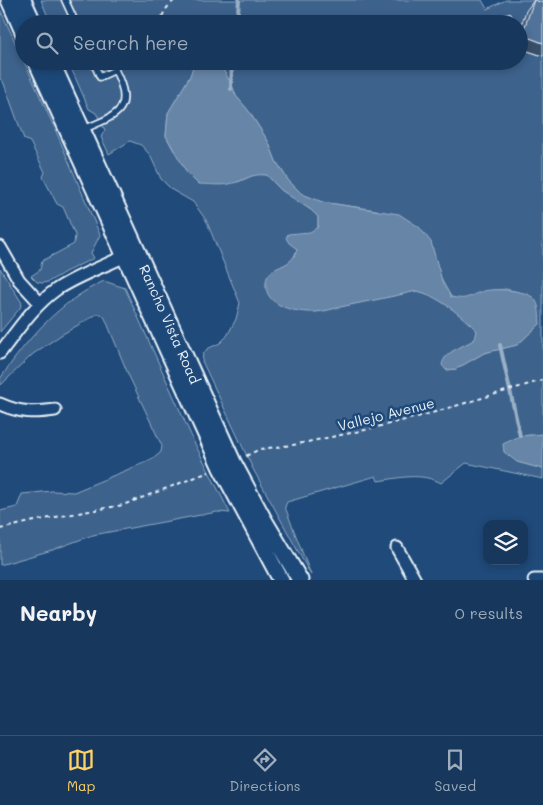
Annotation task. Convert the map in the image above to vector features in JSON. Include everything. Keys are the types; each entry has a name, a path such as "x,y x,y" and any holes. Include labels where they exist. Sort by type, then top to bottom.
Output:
{"main road":[{"path":"9,0 16,15"},
{"path":"23,0 30,15"},
{"name":"Rancho Vista Road","path":"40,70 233,462 263,518 300,580"},
{"name":"Rancho Vista Road","path":"55,70 82,130 130,254 221,468 281,580"}],"street":[{"path":"0,247 19,280 40,303"},
{"path":"0,353 40,303 57,289 86,273 130,254"},
{"path":"0,404 10,409 32,413 55,410"},
{"path":"397,548 415,580"},
{"path":"534,580 543,580"}],"lane":[{"path":"65,0 72,15"},
{"path":"82,130 112,117 123,104 124,93 115,70 100,77 97,70"}],"path":[{"path":"163,15 170,4 175,0"},
{"name":"Vallejo Avenue","path":"233,462 260,449 292,445 365,430 488,398 543,381"},
{"path":"0,529 123,505 198,477"}],"shaded area":[{"path":"41,0 482,0 487,9 506,0 543,0 543,10 528,24 528,15 47,15"},
{"path":"0,9 15,42 15,70 28,70 100,235 91,253 94,258 48,282 37,282 31,276 40,270 42,261 74,244 75,235 63,207 57,204 43,177 45,172 30,142 24,139 3,81 0,79"},
{"path":"528,51 543,56 543,434 520,436 517,462 543,469 543,479 466,463 441,483 418,477 402,477 378,481 376,476 287,502 285,507 311,575 253,469 202,361 203,354 207,349 220,343 227,336 236,319 240,303 206,220 193,202 172,190 161,179 150,155 141,145 130,141 109,154 101,137 105,130 96,113 89,109 72,70 192,70 168,113 166,136 174,151 238,182 256,174 267,175 281,190 318,216 318,227 293,245 297,249 293,258 288,263 272,271 315,312 416,291 432,296 465,319 477,331 476,339 450,353 446,370 456,369 484,353 517,345 540,324 527,294 506,289 484,291 463,300 451,297 442,281 436,262 377,210 322,202 302,194 288,180 276,161 268,141 248,110 236,96 223,70 528,70"},
{"path":"192,70 223,70 236,96 248,110 268,141 276,161 288,180 302,194 322,202 399,214 419,227 431,242 442,281 451,297 466,298 489,290 521,292 533,297 536,301 539,309 540,324 517,345 484,353 456,369 446,370 442,365 447,356 475,339 477,331 448,306 431,296 416,291 318,312 290,309 275,302 266,290 266,282 271,272 286,264 294,256 297,249 286,238 288,234 310,232 318,227 318,217 311,210 281,190 267,175 256,175 235,183 217,185 198,184 187,173 166,136 168,113"},
{"path":"0,268 22,303 0,332"},
{"path":"104,281 125,288 195,444 230,513 217,512 93,535 52,550 0,565 0,511 17,507 22,494 52,491 74,492 153,459 161,452 162,446 128,374 105,318 101,314 97,314 61,335 33,354 1,385 0,379 10,364 45,323 73,300"},
{"path":"543,434 543,469 517,462 504,452 503,444 520,436"}],"building":[{"path":"534,0 543,3 543,43 528,37 528,18"}],"waterway":[{"path":"238,15 239,0"},
{"path":"231,89 232,70"},
{"path":"500,345 520,436"}]}
